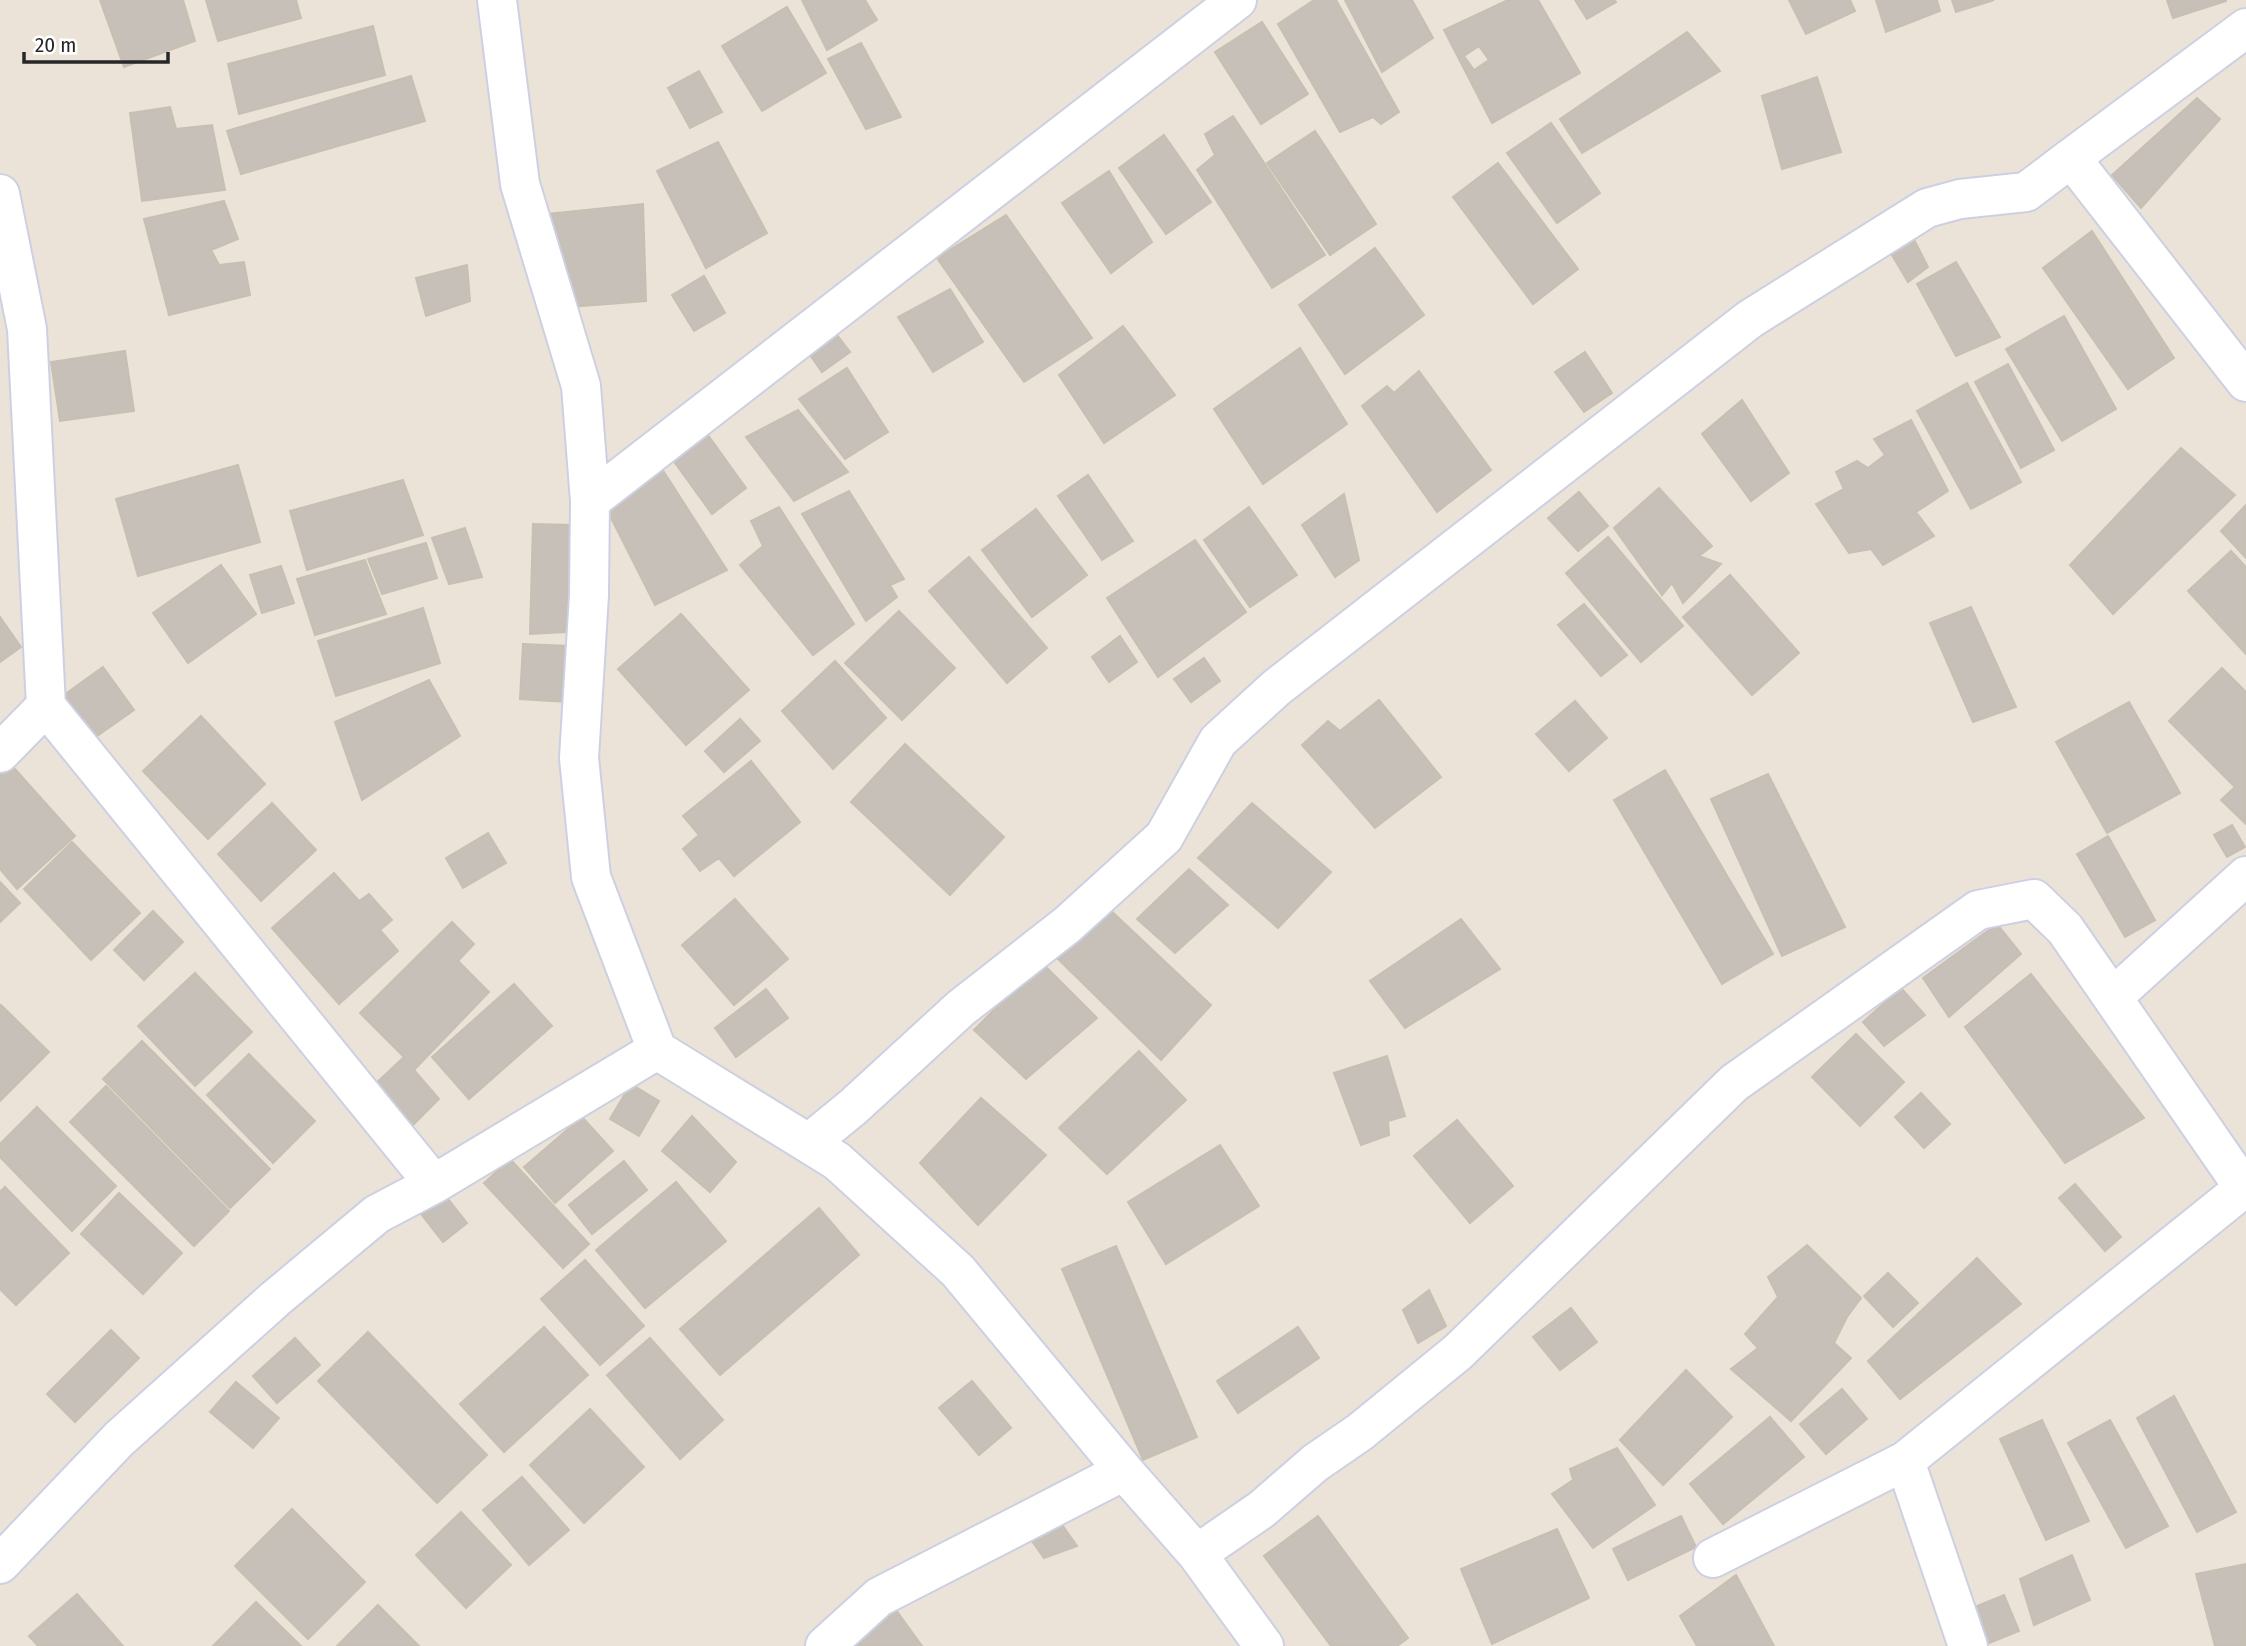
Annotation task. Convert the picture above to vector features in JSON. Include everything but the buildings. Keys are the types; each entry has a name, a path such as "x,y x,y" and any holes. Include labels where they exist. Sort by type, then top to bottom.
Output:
{"street":[{"path":"498,0 520,184 581,386 590,501 589,595 579,758 592,877 657,1050 837,1161 958,1271 1124,1471 1197,1554 1265,1646"},
{"path":"590,501 1237,0"},
{"path":"809,1143 853,1107 961,1008 1066,925 1164,837 1218,741 1276,688 1750,319 1927,208 1960,199 2026,192 2246,28"},
{"path":"2071,158 2246,382"},
{"path":"0,194 27,329 46,706 434,1184"},
{"path":"0,753 46,706"},
{"path":"2113,997 2246,876"},
{"path":"1197,1554 1262,1509 1315,1463 1360,1432 1458,1352 1734,1083 1978,910 2034,899 2065,929 2245,1189 1905,1461 1713,1558"},
{"path":"0,1564 119,1439 275,1299 377,1214 434,1184 657,1050"},
{"path":"1905,1461 1968,1646"},
{"path":"825,1646 880,1597 1124,1471"}]}
